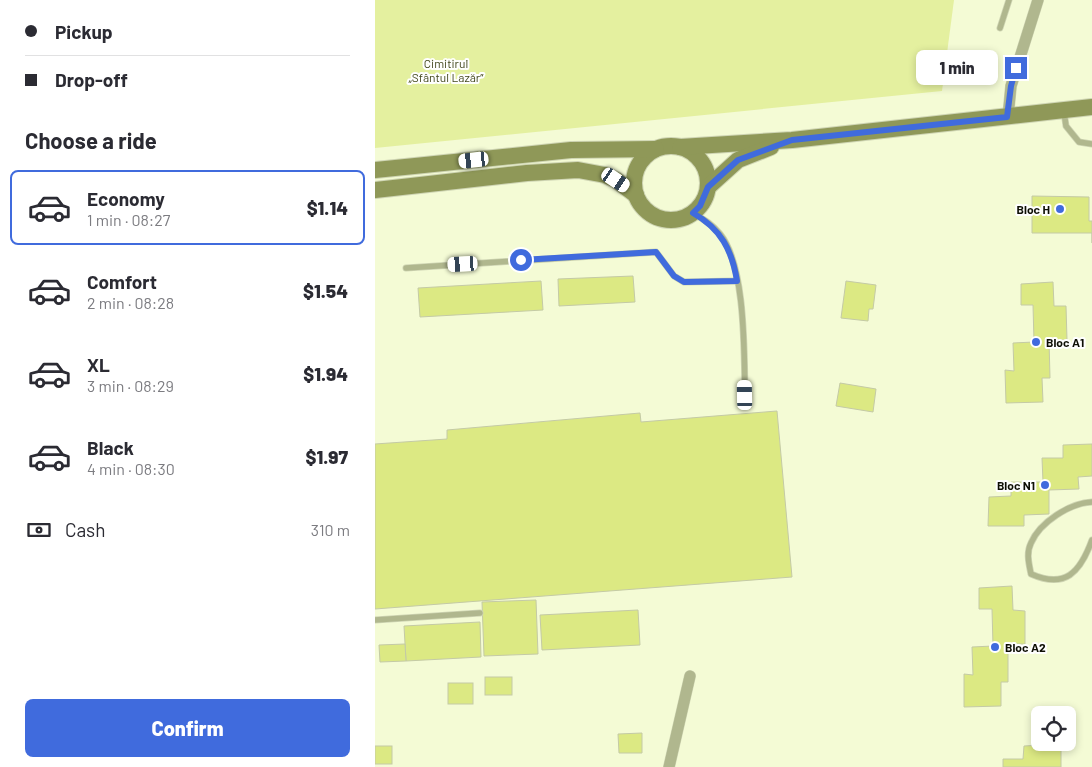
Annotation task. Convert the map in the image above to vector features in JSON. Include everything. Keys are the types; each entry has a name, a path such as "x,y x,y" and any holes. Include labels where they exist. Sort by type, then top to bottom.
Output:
{"main road":[{"path":"375,170 571,150 656,149 668,146 680,147 792,140 1092,107"},
{"path":"708,187 738,160 792,140"},
{"path":"375,190 527,173 578,170 605,175 616,180 636,195 643,206 654,215 667,220 681,218 693,213 700,206 708,187 708,177 699,158 680,147"},
{"path":"636,195 635,173 643,159 656,149"}],"street":[{"path":"1007,117 1011,86 1038,0"},
{"path":"669,767 690,676"}],"lane":[{"path":"1000,28 1009,0"},
{"path":"1064,110 1066,126 1079,142 1092,144"},
{"path":"693,213 708,221 721,234 729,250 742,308 745,395"},
{"path":"405,268 656,252 674,276 684,282 737,281"},
{"path":"1092,502 1065,510 1046,524 1031,543 1028,558 1031,574 1045,580 1061,581 1077,569 1092,540"},
{"path":"375,620 480,613"}],"green space":[{"name":"Cimitirul „Sfântul Lazăr”","path":"375,0 954,0 942,91 375,148"}],"building":[{"name":"Bloc H","path":"1032,196 1089,197 1089,221 1092,221 1092,233 1032,233"},
{"path":"633,276 635,302 559,306 558,279"},
{"path":"541,281 543,310 420,317 418,288"},
{"path":"846,281 876,285 873,309 869,309 868,321 841,318"},
{"name":"Bloc A1","path":"1053,282 1054,306 1066,306 1067,340 1049,340 1050,378 1042,378 1043,402 1006,403 1005,370 1014,371 1013,343 1034,342 1033,305 1021,305 1021,284"},
{"path":"840,383 876,389 873,412 836,406"},
{"path":"777,411 792,577 375,609 375,444 447,439 447,430 640,413 641,422"},
{"name":"Bloc N1","path":"1092,444 1092,476 1078,477 1079,489 1049,490 1049,514 1024,515 1024,526 988,526 989,497 1011,496 1011,482 1043,482 1042,458 1063,458 1063,445"},
{"name":"Bloc A2","path":"1012,586 1013,610 1025,611 1025,644 1008,644 1008,682 1001,682 1001,706 964,707 964,674 973,675 972,647 993,646 992,609 979,609 979,588"},
{"path":"536,600 538,654 484,656 482,602"},
{"path":"638,610 640,645 542,650 540,615"},
{"path":"480,622 481,657 406,661 404,626"},
{"path":"405,644 406,661 380,662 379,645"},
{"path":"485,677 512,677 512,695 485,695"},
{"path":"448,683 473,683 473,704 448,704"},
{"path":"642,733 642,753 619,753 618,734"},
{"path":"375,746 392,746 392,764 375,764"},
{"path":"1024,746 1031,746 1031,751 1061,751 1061,767 1003,767 1003,759 1023,759"}],"place":[{"name":"Bloc H","path":"1060,209"},
{"name":"Bloc A1","path":"1036,342"},
{"name":"Bloc N1","path":"1045,485"},
{"name":"Bloc A2","path":"995,647"}],"route":[{"path":"521,260 656,252 674,276 684,282 713,283 737,281 729,250 721,234 708,221 693,213 700,206 708,187 724,170 748,155 792,140 1007,117 1011,86 1016,68"}]}
